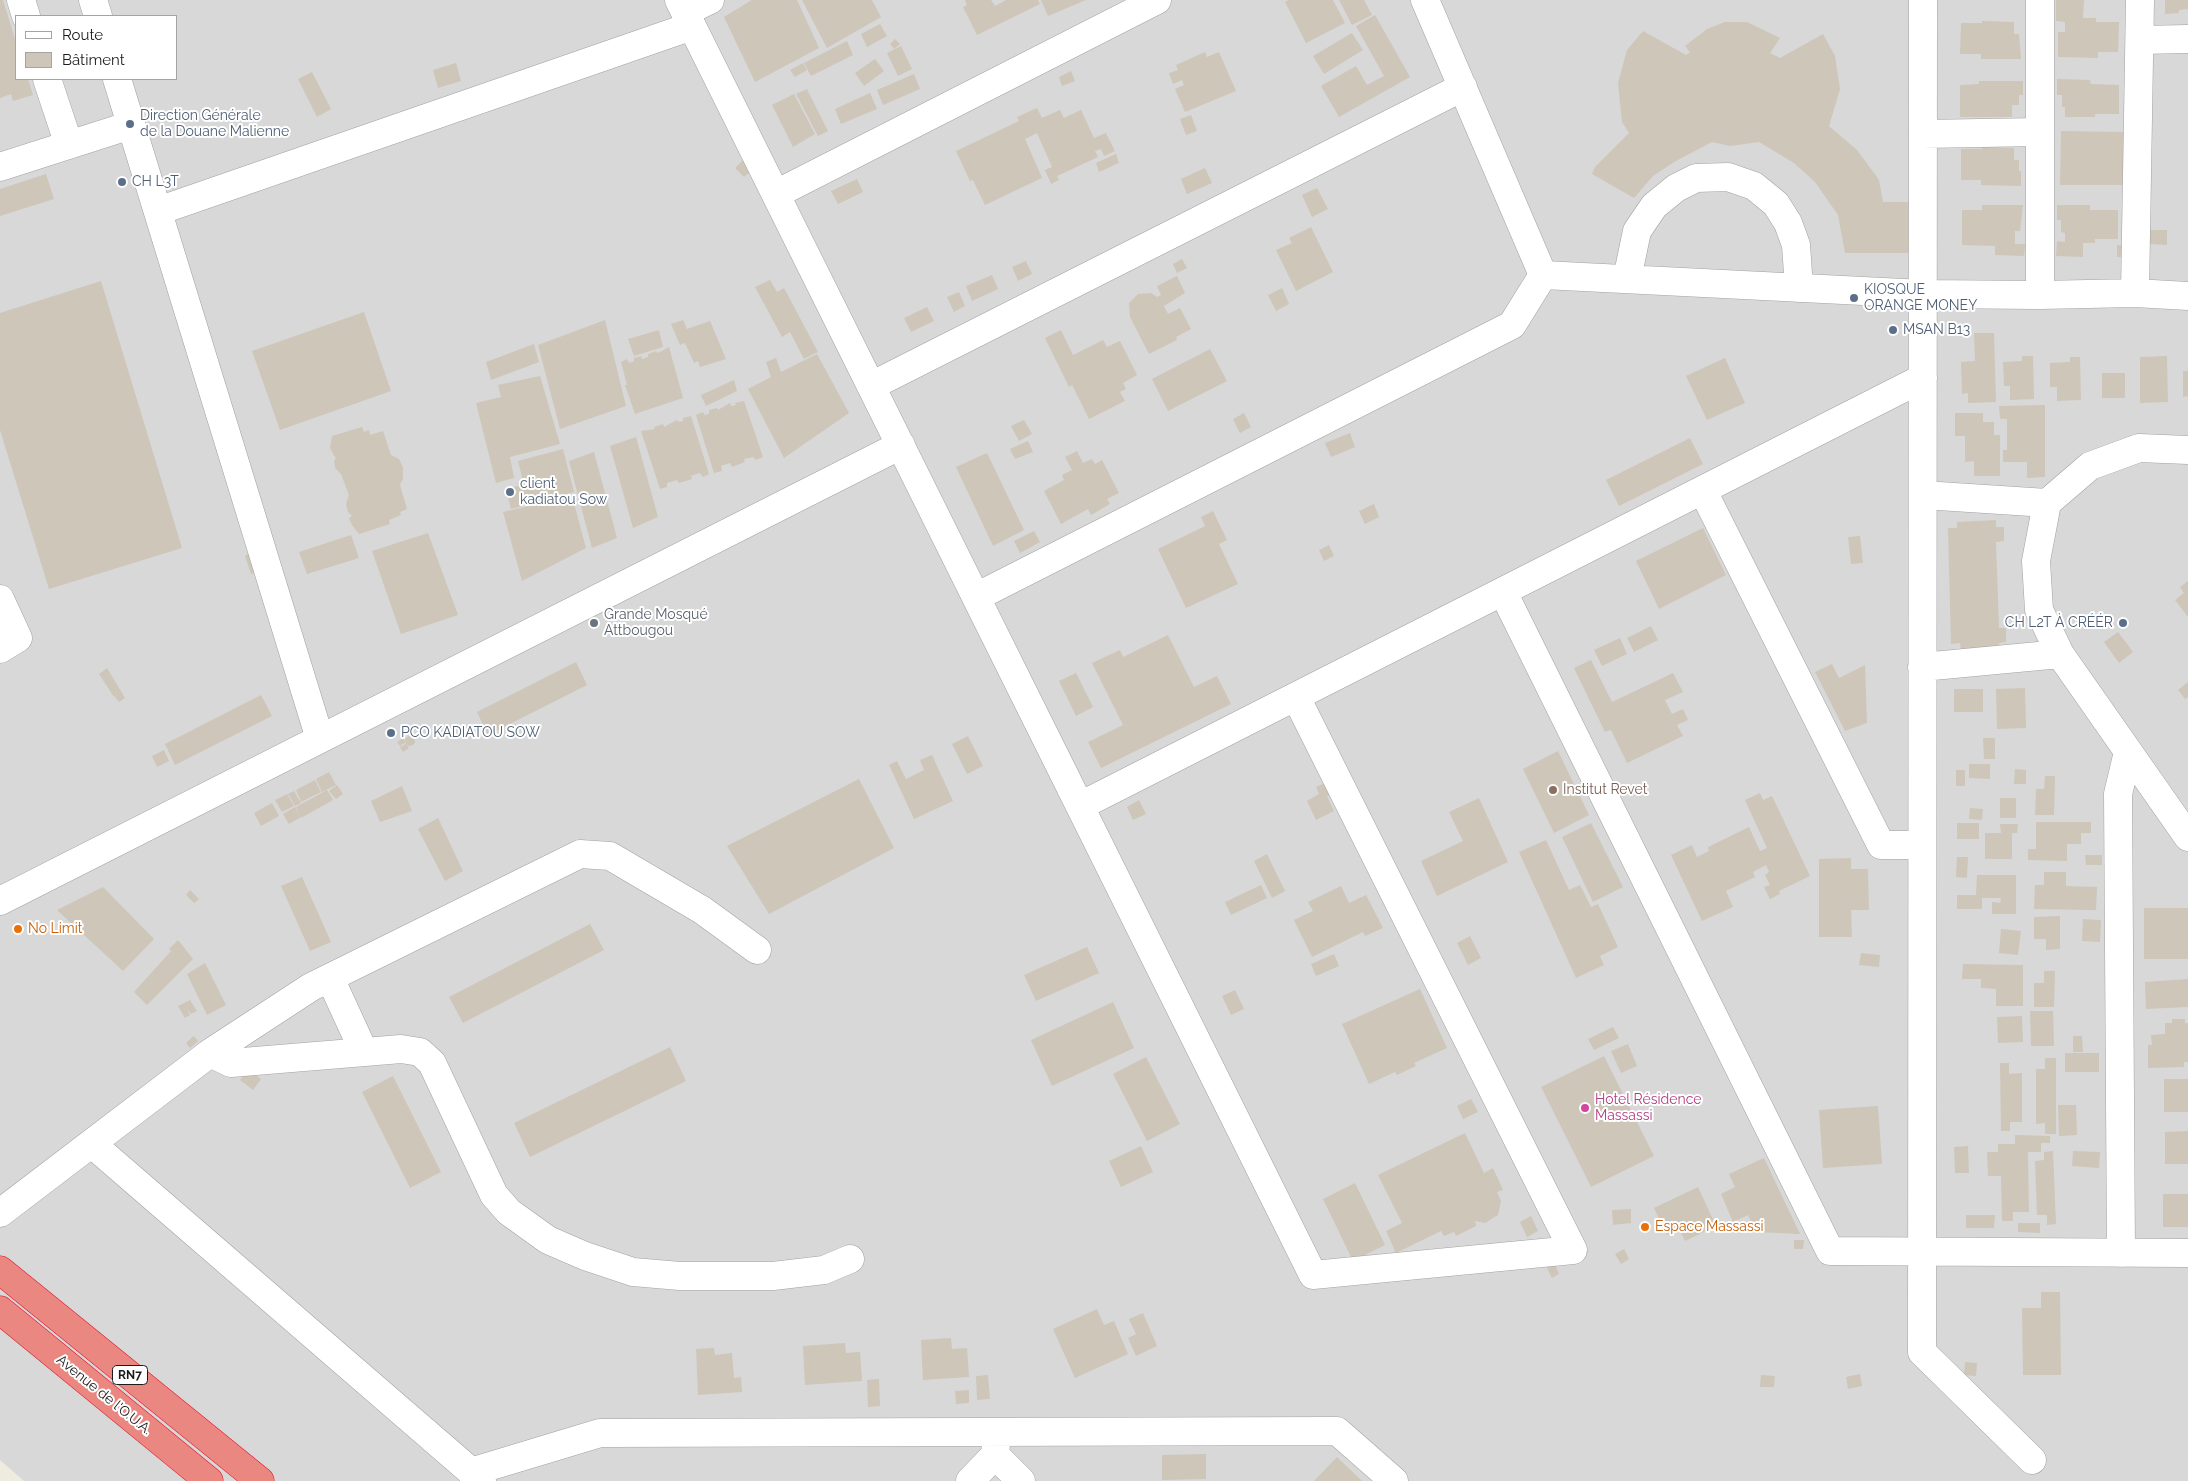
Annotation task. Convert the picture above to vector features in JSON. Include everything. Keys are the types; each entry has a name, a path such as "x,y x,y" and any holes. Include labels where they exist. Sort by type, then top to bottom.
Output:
{"highway":[{"name":"RN7","path":"0,1270 260,1481"},
{"name":"Avenue de l'O.U.A.","path":"0,1310 209,1481"}],"street":[{"path":"21,0 26,15"},
{"path":"93,0 98,15"},
{"path":"158,211 685,13 710,0"},
{"path":"776,194 1157,0"},
{"path":"1425,0 1543,275"},
{"path":"1923,0 1922,1352 2032,1460"},
{"path":"2040,0 2040,295"},
{"path":"2135,293 2140,0"},
{"path":"685,13 1313,1275 1574,1250 1296,697"},
{"path":"2140,40 2188,39"},
{"path":"47,80 69,145"},
{"path":"117,80 320,739"},
{"path":"872,386 1463,87"},
{"path":"0,167 131,125"},
{"path":"1923,134 2039,132"},
{"path":"1627,279 1637,231 1654,206 1676,188 1696,178 1728,177 1754,186 1776,204 1788,223 1796,245 1799,288"},
{"path":"1543,275 1923,294 2040,295 2135,293 2188,296"},
{"path":"976,597 1512,325 1543,275"},
{"path":"1080,806 1923,378"},
{"path":"0,901 901,445"},
{"path":"2188,450 2139,448 2090,466 2047,504 2036,561 2039,610 2060,654 2188,837"},
{"path":"1703,491 1881,845 1922,845"},
{"path":"1923,495 2047,504"},
{"path":"1503,592 1830,1251 2188,1253"},
{"path":"0,599 18,638 0,649"},
{"path":"1922,667 2060,654"},
{"path":"2121,1253 2118,794 2128,752"},
{"path":"0,1213 210,1053 311,987 580,854 610,856 702,910 758,950"},
{"path":"330,978 364,1052"},
{"path":"210,1053 231,1063 401,1048 420,1052 432,1063 494,1194 510,1212 548,1240 578,1253 633,1272 680,1276 773,1276 824,1270 850,1259"},
{"path":"92,1144 476,1476 600,1434 996,1444 1337,1431 1394,1481"},
{"path":"970,1481 996,1444"},
{"path":"996,1444 1021,1481"}],"shaded area":[{"path":"0,0 2188,0 2188,1481 24,1481 0,1460"}],"building":[{"path":"0,0 3,0 15,39 15,80 28,80 33,95 13,101 11,94 0,98"},
{"path":"752,0 797,0 819,48 755,82 724,17"},
{"path":"802,0 872,0 881,17 827,48"},
{"path":"965,0 991,0 995,6 1006,0 1038,0 1040,4 977,35 963,7 967,5"},
{"path":"1041,0 1086,0 1048,16"},
{"path":"1289,0 1333,0 1345,23 1306,43 1285,2"},
{"path":"1339,0 1364,0 1372,15 1352,25"},
{"path":"2056,0 2084,0 2083,18 2096,18 2096,22 2119,22 2118,52 2098,52 2098,58 2058,57 2058,32 2065,32 2065,22 2056,21"},
{"path":"2165,0 2188,0 2188,9 2179,10 2179,13 2165,14"},
{"path":"1375,15 1410,77 1339,117 1321,86 1356,66 1367,85 1384,76 1356,26"},
{"path":"1982,21 2014,22 2014,34 2019,34 2021,59 1981,59 1981,54 1960,54 1961,23 1982,23"},
{"path":"1725,22 1747,22 1780,38 1770,53 1780,58 1823,34 1835,56 1840,89 1829,126 1857,150 1879,180 1883,202 1910,202 1911,253 1845,253 1838,215 1815,182 1794,163 1759,142 1730,146 1712,142 1674,162 1653,176 1634,198 1592,174 1595,167 1629,133 1622,122 1618,83 1627,50 1643,31 1686,55 1690,52 1685,46 1707,29"},
{"path":"880,24 887,36 867,47 861,34"},
{"path":"1352,33 1363,50 1324,74 1313,56"},
{"path":"895,39 900,44 894,49 890,44"},
{"path":"847,41 853,55 811,76 804,63"},
{"path":"901,46 912,69 898,76 887,53"},
{"path":"1205,52 1207,57 1219,52 1236,91 1185,112 1175,89 1184,85 1182,80 1173,84 1169,73 1178,70 1176,65"},
{"path":"875,59 884,71 864,86 855,73"},
{"path":"456,63 461,81 438,88 433,70"},
{"path":"803,63 807,70 795,77 790,70"},
{"path":"1071,71 1075,81 1062,86 1059,77"},
{"path":"312,72 331,109 317,117 298,79"},
{"path":"914,74 920,89 883,105 877,90"},
{"path":"2057,79 2090,80 2091,84 2119,85 2119,114 2095,114 2095,117 2065,117 2065,107 2062,107 2062,95 2057,95"},
{"path":"1979,81 2023,81 2023,95 2019,95 2019,105 2012,105 2012,117 1960,117 1960,85 1979,84"},
{"path":"807,89 828,131 818,136 796,94"},
{"path":"870,93 877,109 841,124 835,109"},
{"path":"794,94 815,134 793,147 772,105"},
{"path":"1037,108 1042,118 1060,110 1064,118 1081,110 1094,138 1106,133 1115,151 1104,156 1101,149 1095,151 1098,157 1057,176 1059,180 1051,184 1045,170 1052,167 1037,133 1025,139 1042,178 985,205 973,180 970,181 956,151 1019,121 1017,117"},
{"path":"1191,115 1197,131 1186,135 1180,119"},
{"path":"2061,131 2124,132 2123,185 2060,185"},
{"path":"1982,147 2014,148 2014,160 2019,160 2021,186 1981,185 1981,180 1961,180 1961,149 1982,149"},
{"path":"1116,154 1119,163 1099,172 1096,163"},
{"path":"744,159 754,169 744,177 735,168"},
{"path":"1205,168 1212,183 1187,194 1181,179"},
{"path":"46,174 54,199 0,216 0,189"},
{"path":"857,179 863,192 838,204 831,191"},
{"path":"1317,188 1328,209 1312,217 1302,195"},
{"path":"1982,205 2023,205 2020,231 2015,231 2015,244 2025,244 2024,256 1995,255 1995,246 1962,245 1962,210 1982,210"},
{"path":"2057,205 2090,205 2090,210 2118,210 2118,239 2095,239 2095,243 2083,243 2083,257 2056,256 2057,241 2065,242 2065,233 2061,232 2061,220 2057,220"},
{"path":"1311,227 1333,272 1296,291 1276,250 1292,243 1289,238"},
{"path":"2148,230 2167,230 2167,245 2147,244"},
{"path":"2117,245 2129,246 2129,257 2117,257"},
{"path":"1182,259 1187,268 1177,273 1173,264"},
{"path":"1026,261 1032,274 1018,281 1012,267"},
{"path":"992,275 998,289 972,301 966,286"},
{"path":"1177,276 1185,293 1164,306 1168,314 1180,308 1191,329 1176,337 1177,340 1149,354 1130,317 1129,303 1138,294 1151,293 1157,297 1161,295 1157,286"},
{"path":"770,280 777,292 784,288 818,352 804,359 790,332 782,337 755,287"},
{"path":"101,281 182,548 49,589 0,430 0,313"},
{"path":"1282,288 1289,304 1276,311 1268,295"},
{"path":"959,292 965,306 954,312 947,297"},
{"path":"927,307 934,321 911,332 904,318"},
{"path":"364,312 391,391 280,430 252,351"},
{"path":"605,320 626,406 560,429 538,345"},
{"path":"683,320 687,329 710,321 726,359 700,367 698,361 694,363 685,343 680,345 671,324"},
{"path":"659,330 663,347 634,356 628,339"},
{"path":"1061,330 1073,355 1103,340 1107,347 1120,341 1137,375 1123,383 1126,389 1120,392 1125,401 1089,419 1072,385 1069,387 1045,338"},
{"path":"1974,333 1994,333 1996,402 1968,403 1968,393 1962,394 1961,362 1975,361"},
{"path":"534,344 539,362 491,380 486,362"},
{"path":"669,347 683,398 635,414 625,385 627,385 621,362 627,359 629,363 634,361 634,358 641,356 642,359 648,357 648,354 656,351 658,353"},
{"path":"1210,349 1227,381 1168,411 1152,379"},
{"path":"817,354 849,413 784,458 748,389 771,377 766,362 776,358 781,372"},
{"path":"2022,356 2033,356 2034,399 2010,400 2010,386 2004,386 2003,362 2022,361"},
{"path":"2167,356 2168,402 2140,403 2140,357"},
{"path":"2070,357 2080,357 2081,400 2057,401 2057,387 2050,387 2050,363 2070,362"},
{"path":"1725,358 1745,403 1707,420 1686,376"},
{"path":"2183,371 2188,371 2188,396 2183,397"},
{"path":"2102,373 2125,373 2125,398 2102,398"},
{"path":"540,376 560,444 510,457 514,478 496,483 476,403 501,397 498,385"},
{"path":"734,380 737,391 706,406 701,395"},
{"path":"744,401 763,457 756,460 753,457 744,459 745,462 732,467 730,463 721,466 722,471 714,473 696,415 703,412 704,415 709,414 709,410 717,408 718,410 730,403 731,406"},
{"path":"2045,405 2045,477 2027,478 2027,462 2003,462 2003,450 2007,450 2007,419 2000,419 1999,406"},
{"path":"1244,413 1251,427 1240,433 1233,419"},
{"path":"1955,413 1983,413 1983,422 1994,422 1994,435 2000,435 2000,476 1974,476 1974,461 1965,462 1965,436 1955,436"},
{"path":"691,416 709,474 703,477 700,473 691,476 692,479 679,483 677,480 667,483 667,487 660,489 641,431 655,429 654,427 663,424 664,427 677,420 679,422 683,421 683,418"},
{"path":"1024,420 1032,434 1019,441 1011,426"},
{"path":"362,427 364,432 369,430 370,435 383,431 391,455 399,459 403,467 403,479 400,485 407,509 400,512 401,515 389,520 390,524 359,534 349,518 352,516 348,512 346,504 349,495 341,474 335,468 334,460 336,459 330,448 332,436"},
{"path":"1350,433 1355,447 1331,457 1325,443"},
{"path":"636,437 658,517 633,528 610,446"},
{"path":"1690,438 1703,464 1619,506 1606,480"},
{"path":"1028,441 1033,452 1015,459 1010,449"},
{"path":"563,449 574,492 511,509 506,489 518,486 517,483 523,481 518,461"},
{"path":"1077,451 1083,463 1092,459 1095,464 1102,460 1119,493 1107,499 1110,504 1091,515 1088,509 1061,524 1044,491 1064,480 1062,475 1072,470 1065,457"},
{"path":"594,452 617,538 592,548 569,461"},
{"path":"987,453 1024,530 993,546 956,467"},
{"path":"572,496 586,548 522,581 503,512"},
{"path":"1374,504 1379,517 1365,524 1359,511"},
{"path":"1213,511 1227,540 1219,544 1238,584 1186,608 1158,549 1205,526 1201,517"},
{"path":"1996,520 1996,527 2004,527 2004,541 1996,542 1999,628 2006,628 2006,642 1999,643 2000,650 1961,652 1960,643 1951,644 1948,528 1957,528 1957,522"},
{"path":"1703,528 1726,575 1659,609 1636,561"},
{"path":"1034,531 1040,542 1020,553 1014,541"},
{"path":"428,533 458,615 401,634 372,551"},
{"path":"351,535 359,558 307,574 299,552"},
{"path":"1860,536 1863,563 1851,564 1848,537"},
{"path":"1329,545 1334,556 1324,561 1319,550"},
{"path":"254,549 261,571 251,574 245,556"},
{"path":"2188,581 2188,617 2175,600 2184,593 2180,587"},
{"path":"1651,626 1658,640 1634,652 1627,638"},
{"path":"2118,632 2133,652 2119,663 2104,642"},
{"path":"1168,635 1194,687 1217,676 1231,704 1101,768 1088,742 1123,725 1092,663 1120,650 1123,657"},
{"path":"1620,638 1627,654 1602,666 1594,650"},
{"path":"1591,660 1612,702 1673,673 1683,692 1665,700 1672,714 1683,709 1688,720 1677,725 1683,736 1627,763 1611,730 1605,732 1574,668"},
{"path":"576,662 587,685 488,735 477,712"},
{"path":"1832,664 1839,678 1865,665 1867,723 1845,731 1815,672"},
{"path":"107,668 125,698 119,702 115,697 119,694 114,697 99,674"},
{"path":"1076,673 1093,707 1076,716 1059,681"},
{"path":"2188,682 2188,697 2185,699 2178,690"},
{"path":"2025,688 2026,728 1997,729 1996,689"},
{"path":"1954,689 1983,689 1983,712 1954,712"},
{"path":"261,695 272,716 175,765 165,744"},
{"path":"410,736 415,741 410,746 405,741"},
{"path":"968,736 983,766 967,774 952,744"},
{"path":"403,738 406,742 400,746 397,742"},
{"path":"1983,738 1995,738 1995,759 1984,759"},
{"path":"406,744 409,748 403,752 400,747"},
{"path":"164,750 169,761 157,767 152,756"},
{"path":"1558,751 1589,815 1554,833 1523,769"},
{"path":"932,755 953,801 914,819 889,765 897,761 906,779 924,770 920,760"},
{"path":"1969,764 1990,764 1990,779 1969,778"},
{"path":"2015,769 2026,770 2026,784 2014,784"},
{"path":"1956,770 1965,770 1965,786 1956,786"},
{"path":"329,772 336,785 322,792 316,779"},
{"path":"2045,776 2055,776 2054,815 2035,815 2036,789 2044,789"},
{"path":"859,779 894,848 769,914 727,846"},
{"path":"315,780 321,792 301,802 296,790"},
{"path":"1325,783 1330,795 1327,796 1334,811 1316,820 1307,801 1319,794 1316,787"},
{"path":"337,785 343,794 336,799 329,791"},
{"path":"402,786 412,811 380,822 371,801"},
{"path":"327,790 333,800 301,818 296,807"},
{"path":"294,791 301,803 295,806 288,794"},
{"path":"1760,793 1763,800 1772,796 1810,876 1779,891 1780,894 1770,899 1764,887 1770,885 1765,875 1769,872 1766,865 1753,872 1755,877 1726,891 1733,907 1702,921 1671,855 1692,845 1697,857 1709,851 1708,847 1749,827 1760,851 1767,848 1745,800"},
{"path":"287,794 294,806 282,812 275,800"},
{"path":"1479,798 1508,862 1437,896 1421,861 1463,841 1449,812"},
{"path":"2000,798 2016,798 2016,818 2000,818"},
{"path":"1139,800 1146,814 1133,820 1127,807"},
{"path":"272,803 279,816 261,826 254,813"},
{"path":"295,807 301,817 289,824 283,814"},
{"path":"1970,808 1983,809 1982,820 1969,819"},
{"path":"438,818 463,871 445,881 418,829"},
{"path":"2036,822 2091,822 2091,833 2081,833 2081,844 2067,844 2067,861 2028,860 2028,849 2036,849"},
{"path":"1591,823 1623,887 1593,902 1562,837"},
{"path":"1957,823 1979,823 1979,839 1957,839"},
{"path":"2000,824 2018,824 2017,833 2012,833 2012,859 1985,859 1985,833 2001,833"},
{"path":"1546,840 1569,890 1580,885 1591,907 1598,904 1618,947 1600,956 1604,965 1576,978 1519,852"},
{"path":"1267,854 1285,891 1272,898 1254,861"},
{"path":"2085,855 2102,855 2102,865 2086,865"},
{"path":"1957,857 1968,857 1967,878 1956,877"},
{"path":"1851,858 1851,869 1868,869 1869,910 1851,910 1852,937 1819,937 1819,859"},
{"path":"2044,872 2066,872 2066,886 2097,887 2096,910 2034,909 2035,885 2044,885"},
{"path":"1977,875 2016,875 2016,914 1992,914 1992,902 2000,903 2001,898 1982,898 1982,909 1957,909 1957,895 1976,895"},
{"path":"302,877 331,942 310,951 281,886"},
{"path":"1261,885 1267,898 1231,915 1225,902"},
{"path":"1341,886 1349,903 1366,895 1383,928 1365,936 1363,932 1312,957 1294,920 1313,911 1308,902"},
{"path":"103,887 154,939 123,971 57,910"},
{"path":"190,890 199,899 194,903 186,895"},
{"path":"2144,908 2188,908 2188,959 2144,959"},
{"path":"2060,916 2060,949 2046,950 2046,939 2034,939 2034,917"},
{"path":"2083,919 2101,920 2100,942 2082,941"},
{"path":"590,924 604,950 463,1023 449,997"},
{"path":"2001,929 2021,931 2018,955 1999,953"},
{"path":"1470,936 1481,958 1468,965 1457,943"},
{"path":"178,940 193,959 147,1005 134,992 171,951 169,949"},
{"path":"1087,947 1099,973 1036,1001 1024,975"},
{"path":"1861,953 1880,955 1879,967 1859,965"},
{"path":"1334,954 1339,966 1316,976 1311,964"},
{"path":"205,963 226,1005 207,1015 187,974"},
{"path":"1963,964 2023,965 2023,1006 1996,1006 1996,989 1981,988 1981,979 1962,979"},
{"path":"2044,971 2055,971 2054,1007 2034,1007 2034,983 2044,983"},
{"path":"2188,979 2188,1007 2146,1009 2145,982"},
{"path":"1420,989 1447,1048 1414,1063 1416,1066 1397,1075 1395,1072 1369,1084 1342,1024"},
{"path":"1235,990 1244,1009 1231,1015 1222,996"},
{"path":"190,1000 197,1011 191,1014 187,1009 190,1015 185,1018 178,1006"},
{"path":"1113,1002 1134,1048 1052,1086 1031,1040"},
{"path":"2030,1011 2053,1011 2054,1046 2031,1046"},
{"path":"2022,1016 2023,1042 1998,1043 1997,1017"},
{"path":"2172,1019 2185,1019 2185,1023 2188,1023 2188,1062 2184,1062 2184,1067 2148,1068 2148,1045 2152,1045 2151,1035 2165,1034 2165,1023 2172,1023"},
{"path":"1613,1027 1619,1038 1594,1050 1588,1039"},
{"path":"194,1036 198,1041 190,1048 186,1043"},
{"path":"2073,1036 2082,1036 2083,1052 2073,1052"},
{"path":"1628,1044 1637,1066 1621,1073 1611,1051"},
{"path":"670,1047 686,1081 530,1157 514,1123"},
{"path":"2065,1053 2099,1053 2099,1072 2065,1072"},
{"path":"1604,1056 1654,1156 1591,1187 1541,1087"},
{"path":"1146,1057 1180,1124 1147,1141 1113,1074"},
{"path":"2045,1058 2056,1058 2056,1134 2045,1134 2045,1123 2036,1124 2036,1069 2045,1069"},
{"path":"2000,1063 2009,1063 2009,1074 2022,1073 2022,1122 2010,1122 2010,1131 2001,1131"},
{"path":"248,1070 261,1079 253,1090 240,1080"},
{"path":"393,1076 441,1172 410,1188 362,1092"},
{"path":"2164,1079 2188,1079 2188,1112 2164,1112"},
{"path":"1471,1099 1478,1112 1463,1119 1457,1106"},
{"path":"2058,1105 2076,1105 2077,1135 2059,1136"},
{"path":"1878,1106 1882,1164 1823,1168 1819,1110"},
{"path":"2188,1131 2188,1164 2165,1164 2165,1132"},
{"path":"1465,1133 1484,1173 1493,1168 1503,1190 1497,1192 1501,1201 1498,1215 1485,1223 1475,1221 1476,1226 1456,1236 1454,1232 1444,1236 1441,1231 1396,1253 1386,1231 1402,1223 1378,1175"},
{"path":"2015,1135 2050,1136 2050,1143 2041,1143 2041,1152 2028,1152 2029,1212 2013,1212 2013,1221 2002,1221 2001,1176 1988,1176 1987,1152 1998,1152 1998,1144 2015,1144"},
{"path":"1141,1146 1153,1172 1121,1187 1109,1161"},
{"path":"1968,1146 1969,1173 1955,1173 1954,1147"},
{"path":"2053,1151 2056,1224 2047,1225 2047,1215 2037,1215 2035,1161 2044,1160 2044,1152"},
{"path":"2073,1151 2100,1152 2099,1168 2072,1166"},
{"path":"1764,1158 1800,1234 1756,1232 1748,1215 1733,1222 1721,1194 1735,1187 1729,1174"},
{"path":"1355,1183 1385,1245 1353,1261 1323,1199"},
{"path":"1698,1187 1716,1226 1685,1241 1679,1229 1667,1235 1654,1208"},
{"path":"2163,1194 2188,1194 2188,1227 2163,1227"},
{"path":"1631,1209 1631,1223 1613,1225 1612,1210"},
{"path":"1966,1215 1995,1215 1994,1228 1966,1228"},
{"path":"1531,1216 1538,1231 1527,1237 1520,1222"},
{"path":"2018,1223 2040,1223 2040,1233 2018,1232"},
{"path":"1794,1240 1804,1240 1803,1249 1794,1249"},
{"path":"1624,1249 1629,1259 1621,1264 1615,1254"},
{"path":"1554,1262 1559,1274 1552,1278 1546,1266"},
{"path":"2041,1292 2060,1292 2061,1375 2023,1375 2022,1308 2041,1308"},
{"path":"1097,1309 1104,1325 1114,1321 1128,1354 1075,1378 1053,1329"},
{"path":"1143,1313 1157,1346 1136,1356 1128,1338 1136,1334 1129,1319"},
{"path":"951,1338 952,1349 967,1348 969,1377 923,1380 921,1340"},
{"path":"845,1343 846,1353 860,1352 862,1381 805,1385 803,1346"},
{"path":"714,1348 715,1355 732,1353 734,1378 741,1377 742,1392 698,1395 696,1349"},
{"path":"1965,1362 1977,1363 1976,1376 1964,1375"},
{"path":"1860,1374 1862,1386 1848,1389 1846,1377"},
{"path":"988,1375 990,1399 977,1400 976,1376"},
{"path":"1761,1375 1775,1376 1774,1387 1760,1387"},
{"path":"879,1379 880,1406 868,1407 867,1380"},
{"path":"969,1390 969,1403 956,1404 955,1391"},
{"path":"1206,1454 1206,1479 1162,1480 1162,1455"},
{"path":"1337,1457 1362,1481 1314,1481"}],"place":[{"name":"Direction Générale de la Douane Malienne","path":"130,124"},
{"name":"CH L3T","path":"122,182"},
{"name":"KIOSQUE ORANGE MONEY","path":"1854,298"},
{"name":"MSAN B13","path":"1893,330"},
{"name":"client kadiatou Sow","path":"510,492"},
{"name":"Grande Mosqué Attbougou","path":"594,623"},
{"name":"CH L2T À CRÉÉR","path":"2123,623"},
{"name":"PCO KADIATOU SOW","path":"391,733"},
{"name":"Institut Revet","path":"1553,790"},
{"name":"No Limit","path":"18,929"},
{"name":"Hotel Résidence Massassi","path":"1585,1108"},
{"name":"Espace Massassi","path":"1645,1227"}]}
